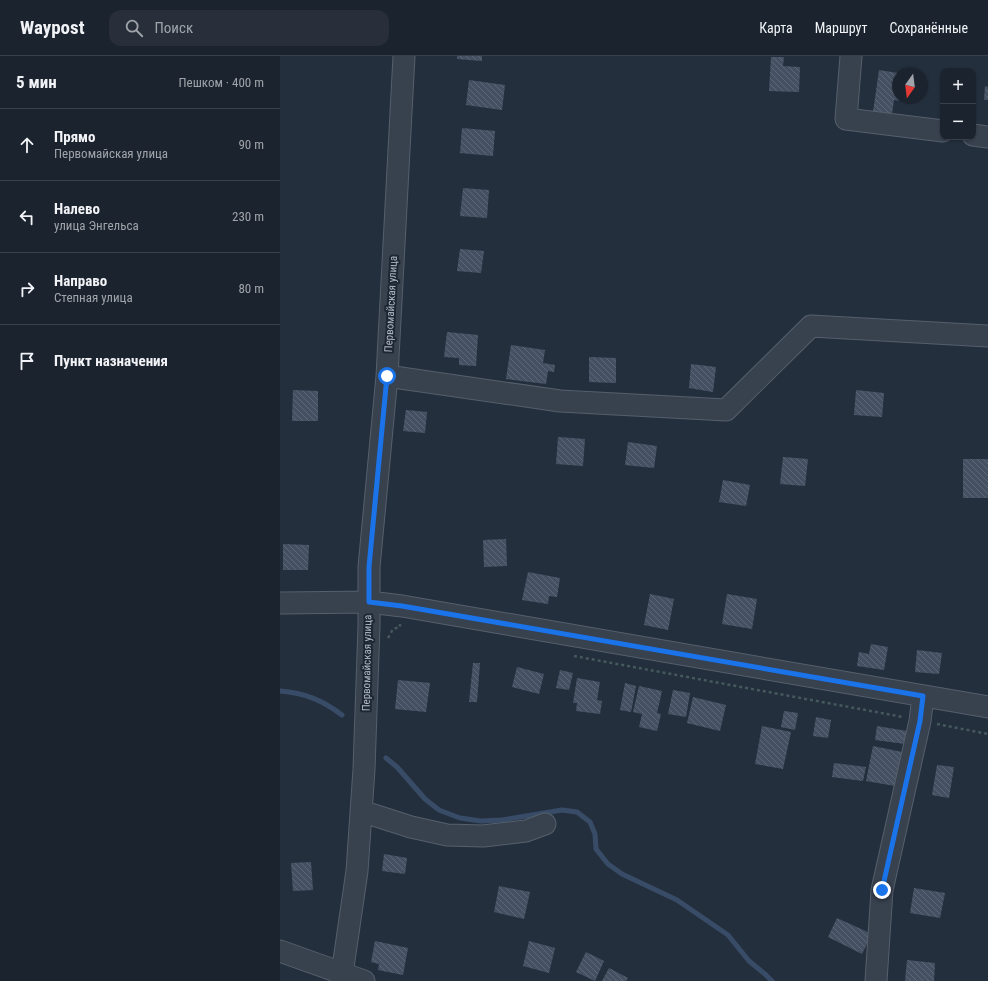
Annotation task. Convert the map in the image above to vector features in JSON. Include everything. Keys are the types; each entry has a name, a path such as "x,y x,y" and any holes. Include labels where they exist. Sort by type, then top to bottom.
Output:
{"street":[{"name":"Первомайская улица","path":"342,977 357,871 364,769 369,567 387,376 404,56"},
{"path":"851,56 846,119 940,131"},
{"path":"976,135 988,137"},
{"path":"387,376 560,401 726,410 811,326 988,336"},
{"path":"280,603 369,602 418,609 988,707"},
{"path":"876,981 882,890 920,721 923,696"},
{"path":"361,811 411,827 447,835 483,836 526,831 544,824"},
{"path":"280,951 342,977 364,981"}],"path":[{"path":"387,645 390,633 393,629 400,627 400,620"},
{"path":"570,655 988,734"}],"building":[{"path":"457,56 482,56 482,61 457,59"},
{"path":"771,57 784,57 783,66 800,67 799,92 769,91"},
{"path":"879,70 892,72 892,104 893,104 892,114 873,112"},
{"path":"469,80 505,85 502,110 466,105"},
{"path":"985,86 988,87 988,100 984,100"},
{"path":"462,128 495,131 493,156 460,153"},
{"path":"463,188 489,190 487,218 460,216"},
{"path":"460,249 484,251 481,273 457,271"},
{"path":"447,332 478,335 476,366 459,365 459,358 444,357"},
{"path":"511,345 545,350 543,363 555,365 554,372 548,371 546,384 506,379"},
{"path":"589,357 616,358 616,383 589,382"},
{"path":"691,364 716,367 713,392 689,388"},
{"path":"293,390 318,391 318,421 292,421"},
{"path":"856,390 884,393 882,417 854,415"},
{"path":"406,410 427,412 425,433 403,431"},
{"path":"558,437 585,439 583,466 556,464"},
{"path":"628,442 657,446 654,468 625,465"},
{"path":"783,457 808,459 805,486 780,484"},
{"path":"963,459 988,459 988,498 963,498"},
{"path":"723,480 750,485 746,506 719,502"},
{"path":"506,539 507,566 484,567 483,540"},
{"path":"283,544 309,545 308,570 283,570"},
{"path":"528,572 560,578 557,597 549,596 548,604 522,600"},
{"path":"650,594 674,599 668,630 644,625"},
{"path":"727,594 757,599 752,629 722,624"},
{"path":"871,644 888,647 884,670 857,666 859,652 869,654"},
{"path":"917,650 942,653 939,674 915,672"},
{"path":"473,663 480,663 477,702 469,702"},
{"path":"517,667 544,674 539,694 512,687"},
{"path":"560,670 573,673 569,690 556,688"},
{"path":"577,678 600,682 597,700 602,701 600,714 576,711 577,703 573,703"},
{"path":"398,680 430,683 426,712 395,709"},
{"path":"625,683 636,686 631,712 620,710"},
{"path":"639,686 662,691 657,713 661,714 657,731 639,727 642,714 633,712"},
{"path":"673,690 690,693 686,717 668,714"},
{"path":"693,697 726,705 720,731 687,723"},
{"path":"784,711 798,713 795,730 781,727"},
{"path":"816,717 831,720 828,738 813,736"},
{"path":"762,726 791,732 783,769 755,764"},
{"path":"877,726 907,731 905,744 875,740"},
{"path":"873,746 902,752 895,786 866,781"},
{"path":"834,763 866,767 863,781 832,777"},
{"path":"937,765 954,767 949,798 932,795"},
{"path":"384,854 407,858 405,874 382,871"},
{"path":"311,862 313,890 293,891 291,863"},
{"path":"499,886 530,892 524,919 494,912"},
{"path":"914,888 945,893 940,918 910,913"},
{"path":"837,918 872,934 862,954 828,937"},
{"path":"375,941 408,948 403,975 378,970 379,964 371,962"},
{"path":"529,941 555,948 549,973 523,966"},
{"path":"586,952 604,961 595,981 576,972"},
{"path":"907,960 935,963 934,981 905,981"},
{"path":"609,968 628,978 626,981 602,981"}],"waterway":[{"path":"280,691 297,693 313,698 342,715"},
{"path":"386,758 397,767 425,799 439,810 460,818 481,821 502,820 562,810 577,812 590,822 595,834 596,849 608,864 622,874 677,900 728,935 749,961 772,981"}],"route":[{"path":"387,376 369,567 369,602 402,606 923,696 920,721 882,890"}]}
